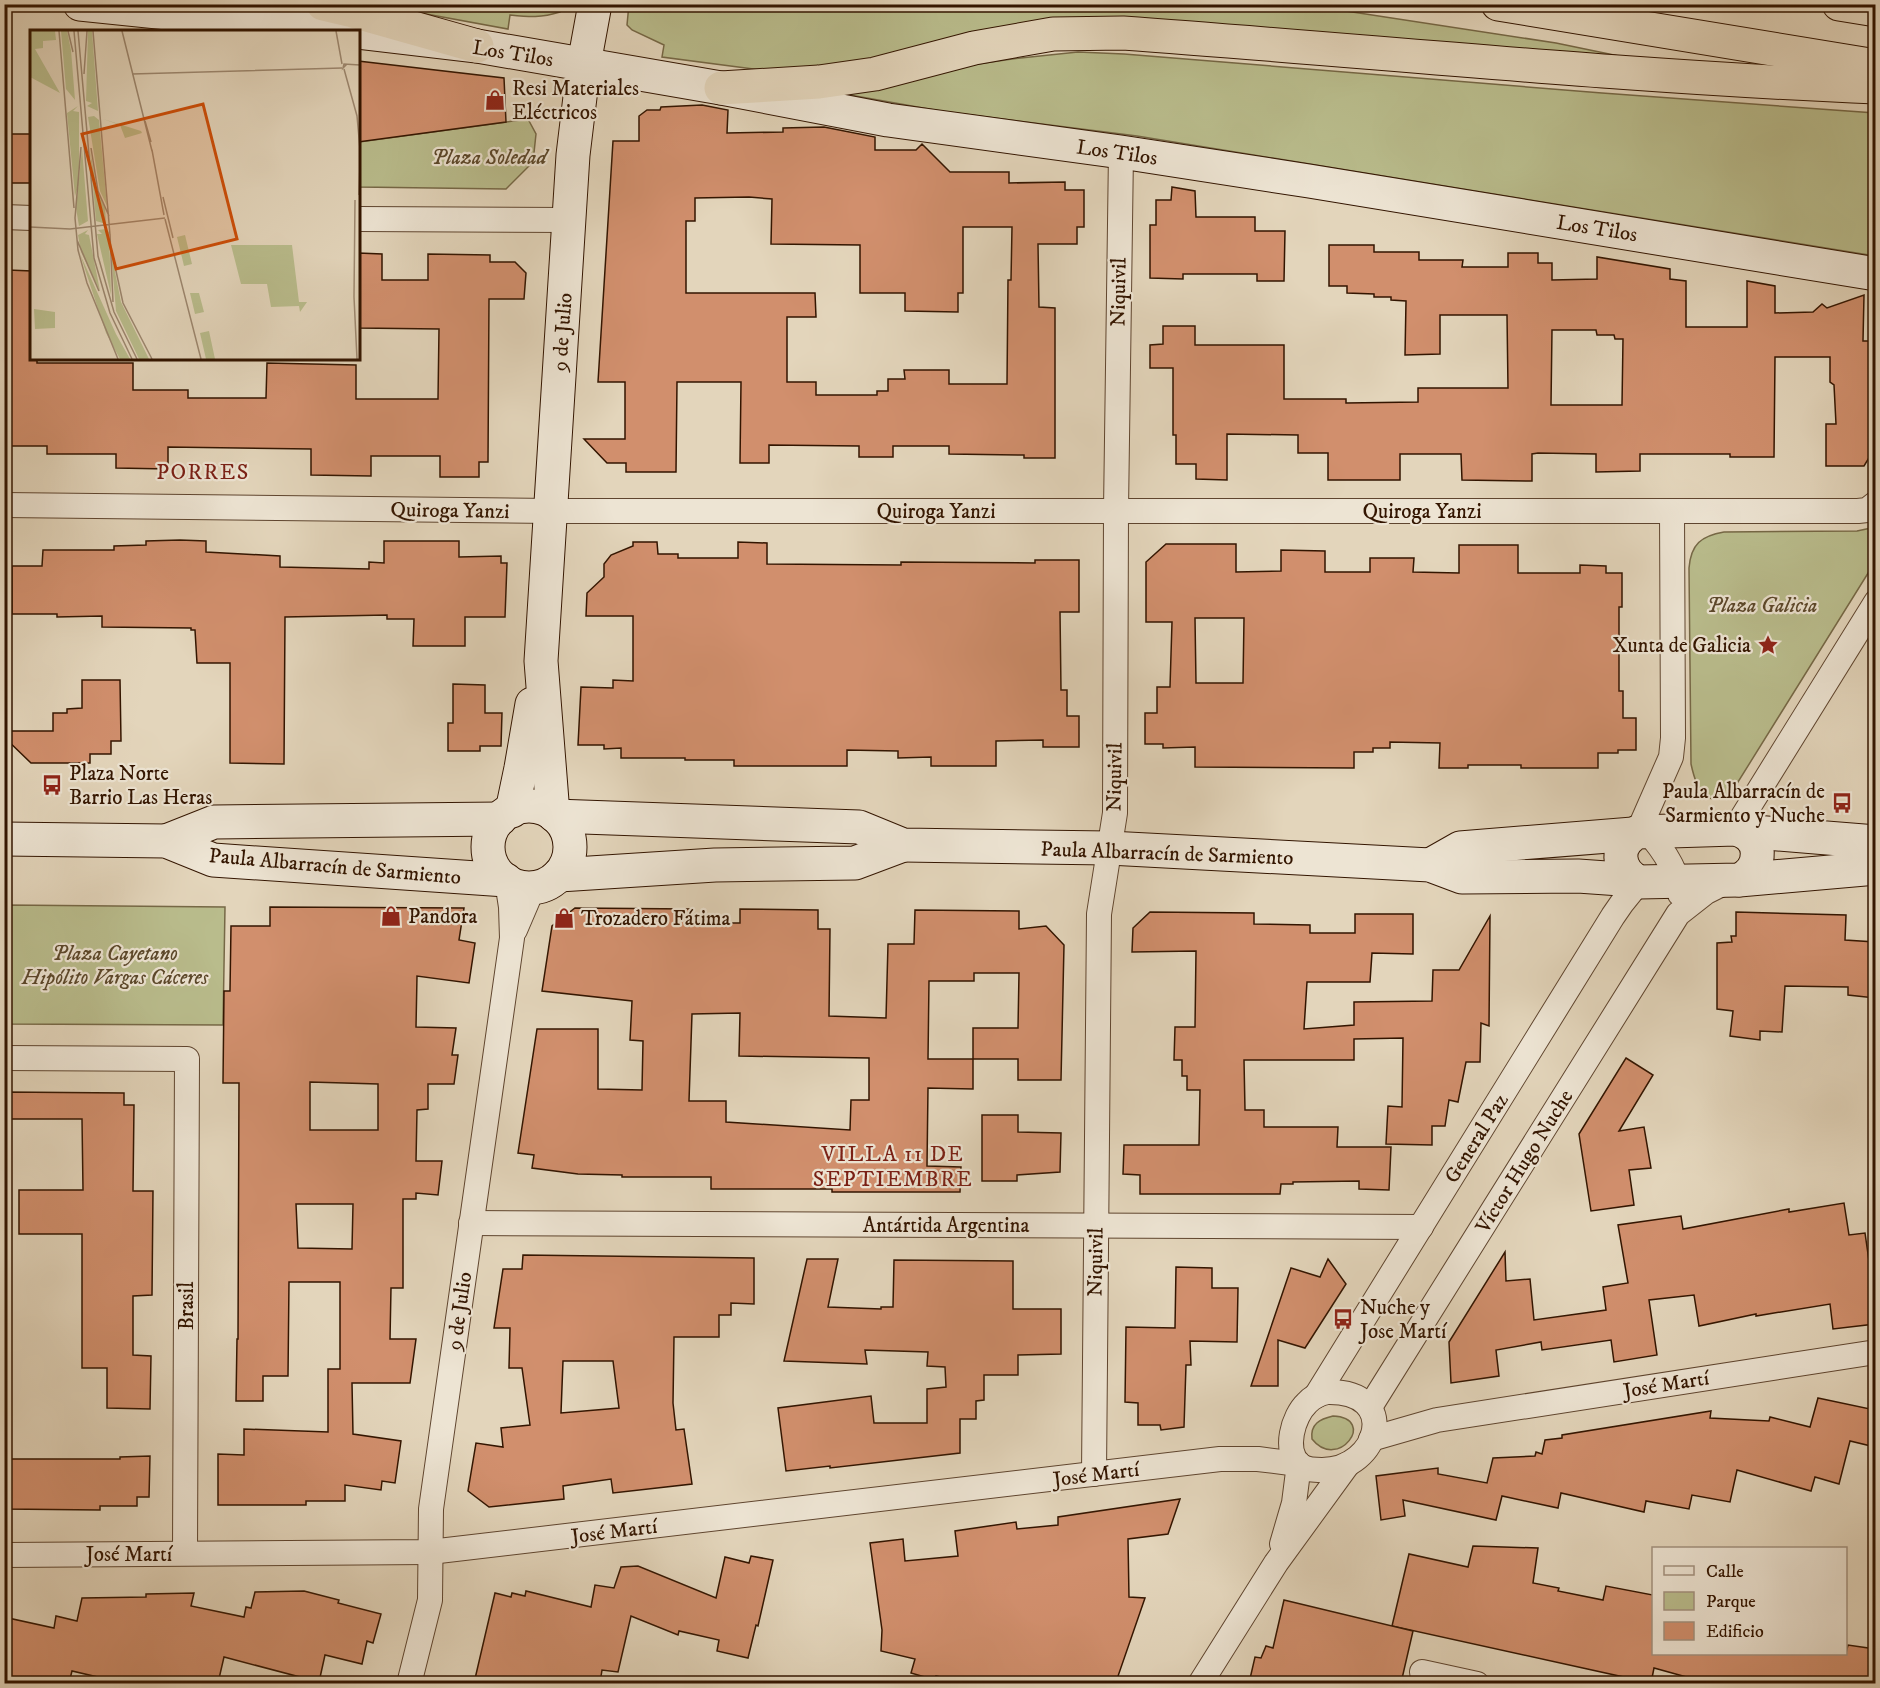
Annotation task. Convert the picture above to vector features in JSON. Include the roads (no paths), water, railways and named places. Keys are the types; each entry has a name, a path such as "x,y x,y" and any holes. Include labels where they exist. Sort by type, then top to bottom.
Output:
{"highway":[{"path":"323,4 477,46"},
{"path":"1498,4 1875,66"},
{"path":"1839,4 1875,10"},
{"path":"721,88 819,82 875,74 974,48 1053,34 1123,33 1637,74 1875,87"}],"main road":[{"path":"80,4 331,30"},
{"name":"9 de Julio","path":"554,815 541,661 575,131 595,4"},
{"name":"Los Tilos","path":"360,32 477,46 721,88 888,120 1121,152 1875,274"},
{"name":"9 de Julio","path":"506,815 541,661"},
{"path":"533,806 554,815 568,832 569,858 526,881 494,867 489,855 490,836 506,815 521,807 533,806"},
{"name":"Paula Albarracín de Sarmiento","path":"166,841 214,822 506,815"},
{"name":"Paula Albarracín de Sarmiento","path":"554,815 859,827 903,845"},
{"path":"1733,881 1748,875 1758,859 1754,841 1739,830"},
{"path":"1430,865 1460,848 1639,832 1739,830 1875,842"},
{"path":"1637,881 1626,873 1621,858 1622,847 1639,832"},
{"name":"Paula Albarracín de Sarmiento","path":"4,839 166,841 213,860 526,881 715,865 855,863 903,845 1109,848 1430,865 1462,877 1578,876 1637,881 1733,881"},
{"path":"1733,881 1875,868"}],"street":[{"name":"Niquivil","path":"1094,1474 1099,914 1115,813 1121,152"},
{"path":"4,218 30,218"},
{"path":"360,219 569,220"},
{"name":"Quiroga Yanzi","path":"4,505 551,511 1858,511 1871,506"},
{"path":"1672,511 1673,738 1671,757 1639,832 1663,852 1677,882 1680,896 1678,914"},
{"path":"1739,830 1875,602"},
{"name":"9 de Julio","path":"409,1683 430,1600 431,1509 512,938 512,907 526,881"},
{"name":"General Paz","path":"1316,1396 1613,916 1637,881"},
{"name":"Víctor Hugo Nuche","path":"1370,1408 1678,914 1706,891 1733,881"},
{"name":"Brasil","path":"4,1058 187,1059 185,1553"},
{"name":"Antártida Argentina","path":"471,1223 1421,1227"},
{"name":"José Martí","path":"1371,1439 1418,1424 1457,1416 1875,1352"},
{"path":"1327,1392 1347,1394 1359,1398 1370,1408 1375,1418 1371,1439 1360,1456 1348,1464 1319,1470 1304,1467 1294,1458 1293,1431 1300,1412 1306,1403 1316,1396 1327,1392"},
{"name":"José Martí","path":"1370,1408 1405,1414 1457,1416"},
{"name":"José Martí","path":"1220,1459 1250,1451 1293,1431"},
{"name":"José Martí","path":"4,1555 430,1552 1220,1459 1258,1459 1299,1464"},
{"path":"1276,1563 1294,1503 1299,1464"},
{"path":"1200,1683 1276,1563 1348,1464"},
{"path":"1422,1672 1477,1683"}],"place":[{"name":"Resi Materiales Eléctricos","path":"495,100"},
{"name":"Xunta de Galicia","path":"1768,645"},
{"name":"Plaza Norte Barrio Las Heras","path":"52,785"},
{"name":"Paula Albarracín de Sarmiento y Nuche","path":"1842,803"},
{"name":"Pandora","path":"391,916"},
{"name":"Trozadero Fátima","path":"564,918"},
{"name":"Nuche y Jose Martí","path":"1343,1319"}],"district":[{"name":"PORRES","path":"203,471"},
{"name":"VILLA 11 DE SEPTIEMBRE","path":"893,1166"}],"park label":[{"name":"Plaza Soledad","path":"489,157"},
{"name":"Plaza Galicia","path":"1762,605"},
{"name":"Plaza Cayetano Hipólito Vargas Cáceres","path":"115,965"}]}
